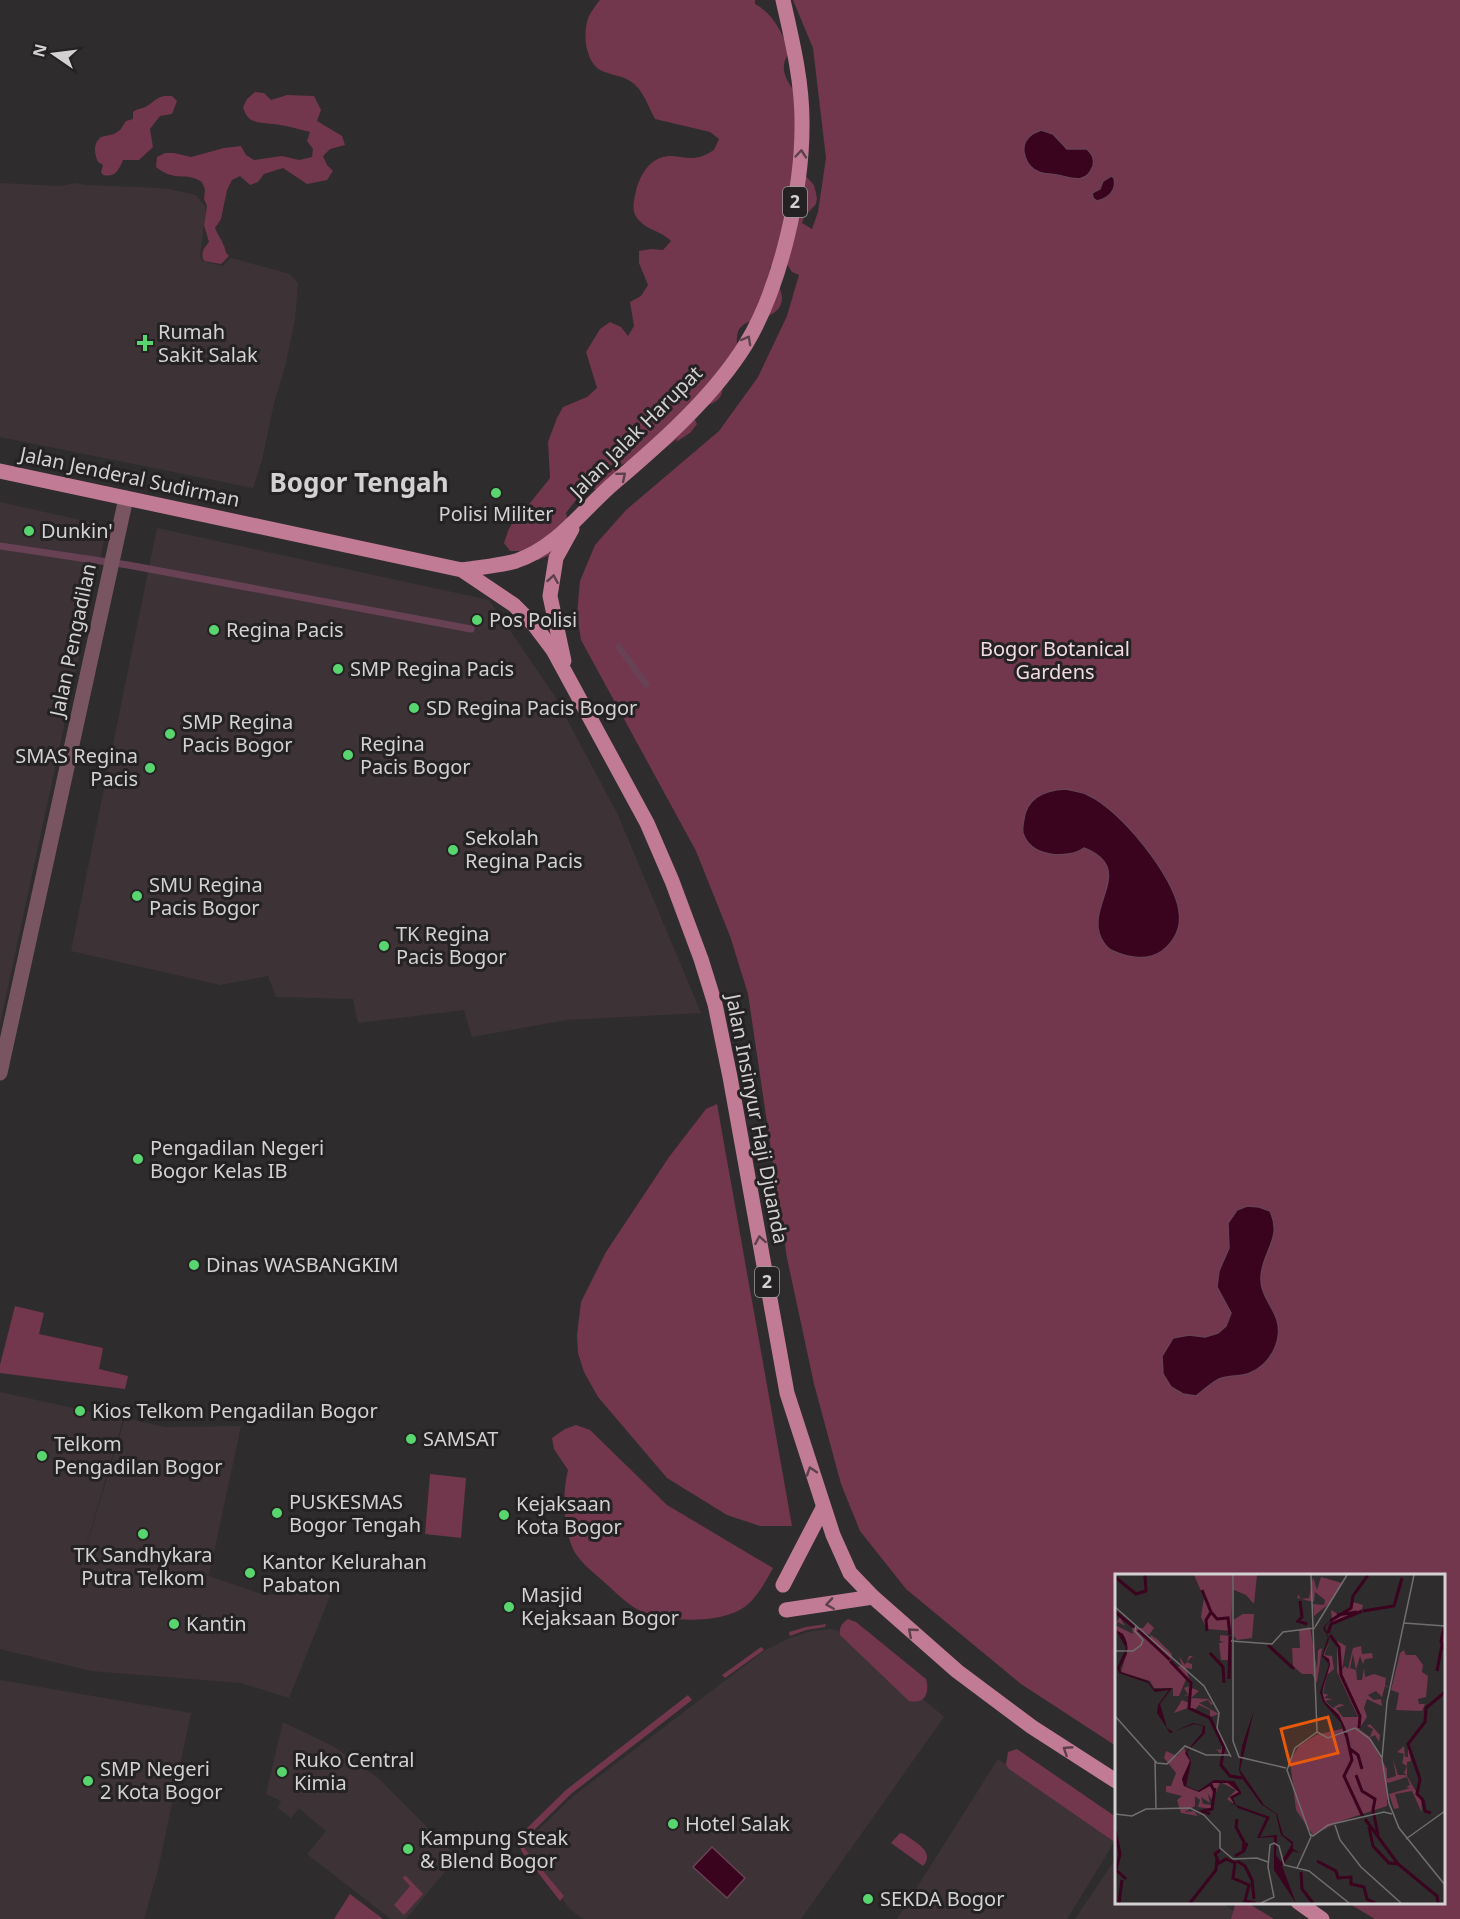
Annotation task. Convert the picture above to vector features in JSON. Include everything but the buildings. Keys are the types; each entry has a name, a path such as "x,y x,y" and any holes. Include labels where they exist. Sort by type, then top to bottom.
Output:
{"main road":[{"name":"Jalan Jalak Harupat","path":"462,570 516,561 561,535 608,488 657,447 714,387 746,344 772,290 793,212 802,142 798,69 783,0"},
{"name":"Jalan Jenderal Sudirman","path":"0,471 462,570"},
{"name":"Jalan Jalak Harupat","path":"567,678 550,596 556,558 572,527 580,517"},
{"path":"462,570 514,605 536,626 553,650 567,678"},
{"name":"Jalan Insinyur Haji Djuanda","path":"567,678 647,823 672,881 701,959 715,1004 730,1077 787,1393 832,1535 850,1573 873,1597 957,1671 1032,1727 1115,1780"},
{"path":"783,1585 823,1508"},
{"path":"786,1610 873,1597"},
{"path":"1301,1904 1322,1919"}],"street":[{"name":"Jalan Pengadilan","path":"0,1073 126,498"}],"shaded area":[{"path":"1041,130 1053,134 1067,149 1087,149 1092,154 1093,166 1087,176 1078,179 1039,172 1030,166 1025,157 1024,146 1030,136"},
{"path":"1111,176 1115,182 1113,190 1108,196 1097,201 1093,198 1092,193 1100,189 1103,181"},
{"name":"Rumah Sakit Salak","path":"0,183 60,186 76,183 169,189 196,195 206,207 200,256 202,261 223,266 231,258 290,274 298,283 295,319 285,367 253,488 0,437"},
{"path":"0,502 107,526 0,1024"},
{"name":"Regina Pacis Bogor","path":"157,528 489,600 554,695 618,815 701,1013 566,1020 472,1037 464,1010 358,1023 353,999 276,997 268,976 220,985 71,951"},
{"path":"1066,789 1088,795 1115,814 1144,846 1168,880 1180,917 1173,939 1162,951 1151,956 1138,957 1119,953 1106,946 1098,926 1108,877 1107,866 1099,857 1084,848 1068,854 1050,854 1033,847 1027,841 1023,828 1029,805 1045,793"},
{"path":"1247,1206 1270,1211 1273,1221 1273,1237 1262,1268 1261,1283 1277,1320 1276,1344 1269,1358 1257,1369 1246,1374 1219,1379 1196,1396 1183,1394 1171,1387 1163,1374 1162,1356 1173,1338 1189,1335 1205,1337 1218,1333 1226,1326 1231,1313 1217,1287 1219,1271 1229,1248 1228,1223 1237,1210"},
{"path":"0,1392 123,1419 86,1547 78,1546 86,1548 125,1418 165,1427 241,1426 209,1575 185,1570 264,1595 332,1591 289,1698 241,1683 91,1671 0,1649"},
{"path":"831,1629 845,1633 944,1717 801,1919 583,1919 571,1910 525,1852 525,1843 572,1797 764,1651 811,1631"},
{"name":"SMP Negeri 2 Kota Bogor","path":"0,1680 191,1713 158,1870 144,1919 0,1919"},
{"path":"283,1722 333,1746 378,1778 457,1857 406,1919 391,1919 307,1854 326,1831 299,1808 291,1818 278,1808 281,1801 266,1794"},
{"path":"998,1759 1115,1833 1115,1841 1067,1919 897,1919"},
{"path":"712,1847 745,1878 727,1898 693,1867"},
{"path":"1115,1859 1115,1904 1223,1904 1245,1919 1075,1919"}],"green space":[{"name":"Bogor Botanical Gardens","path":"600,0 755,0 755,4 762,8 776,24 790,51 784,72 795,92 802,172 814,185 817,198 816,204 804,217 802,223 812,229 818,212 826,158 813,48 793,0 1460,0 1460,1919 1375,1919 1350,1904 1445,1904 1445,1574 1115,1574 1115,1745 1021,1684 906,1589 860,1531 841,1484 814,1384 787,1258 748,994 730,936 696,851 581,640 577,615 580,581 595,545 626,510 719,431 758,377 787,316 799,275 792,272 786,263 770,267 782,293 780,306 775,312 745,324 740,329 737,339 739,356 722,382 721,395 714,402 692,413 697,424 690,433 676,442 678,438 664,449 621,465 619,471 598,489 581,489 566,513 568,524 550,555 538,560 533,559 525,551 510,551 504,543 516,516 526,508 550,478 548,442 563,407 587,397 597,388 586,352 600,329 610,322 621,327 628,336 634,326 630,302 641,296 648,285 639,263 639,251 663,250 671,241 645,226 635,215 634,198 643,173 651,163 662,157 704,156 714,150 719,139 710,132 655,119 643,95 633,83 596,67 586,46 587,23"},
{"path":"255,92 264,93 271,100 287,95 314,96 321,110 317,121 342,136 345,145 330,149 323,156 333,171 327,180 307,184 283,168 264,174 258,182 250,185 240,176 232,180 227,190 221,219 215,228 229,256 221,264 204,261 204,249 209,242 204,225 207,206 202,182 190,177 169,175 163,172 156,167 157,157 165,153 174,153 191,157 241,146 246,155 254,160 282,156 299,160 312,157 313,149 307,141 310,132 258,122 248,117 243,107 247,99"},
{"path":"164,96 172,96 177,101 172,114 160,116 150,129 153,147 139,160 123,160 114,174 103,175 101,172 103,165 98,162 95,154 95,145 98,140 120,130 126,121 133,119 133,112"},
{"path":"717,1104 792,1526 760,1526 727,1515 667,1478 598,1397 584,1372 578,1353 577,1335 581,1302 606,1252 669,1157 706,1109"},
{"path":"15,1306 44,1313 39,1334 103,1348 99,1369 128,1376 125,1389 0,1373"},
{"path":"576,1425 590,1430 667,1505 773,1568 761,1588 746,1606 735,1612 707,1619 660,1617 635,1608 583,1563 570,1542 566,1522 564,1501 568,1470 554,1449 552,1438"},
{"path":"430,1474 466,1478 461,1538 425,1534"},
{"path":"848,1619 856,1622 926,1679 927,1693 922,1699 909,1701 840,1635 841,1626"},
{"path":"826,1624 825,1627 806,1630 790,1636 789,1632"},
{"path":"761,1647 764,1650 725,1678 722,1675"},
{"path":"688,1695 692,1700 571,1794 524,1840 525,1849 564,1896 560,1901 522,1852 518,1842 521,1834 566,1790"},
{"path":"1017,1749 1115,1816 1115,1842 1009,1769 1006,1765 1008,1752"},
{"path":"900,1833 926,1852 926,1861 923,1866 891,1843"},
{"path":"406,1876 423,1894 404,1915 394,1905 410,1886 402,1877"},
{"path":"350,1894 383,1919 334,1919"},
{"path":"1235,1905 1251,1905 1274,1919 1231,1919"}],"waterway":[{"path":"0,546 128,565 471,629"},
{"path":"619,647 646,684"}],"place":[{"name":"Rumah Sakit Salak","path":"145,343"},
{"name":"Polisi Militer","path":"496,493"},
{"name":"Dunkin'","path":"29,531"},
{"name":"Pos Polisi","path":"477,620"},
{"name":"Regina Pacis","path":"214,630"},
{"name":"SMP Regina Pacis","path":"338,669"},
{"name":"SD Regina Pacis Bogor","path":"414,708"},
{"name":"SMP Regina Pacis Bogor","path":"170,734"},
{"name":"Regina Pacis Bogor","path":"348,755"},
{"name":"SMAS Regina Pacis","path":"150,768"},
{"name":"Sekolah Regina Pacis","path":"453,850"},
{"name":"SMU Regina Pacis Bogor","path":"137,896"},
{"name":"TK Regina Pacis Bogor","path":"384,946"},
{"name":"Pengadilan Negeri Bogor Kelas IB","path":"138,1159"},
{"name":"Dinas WASBANGKIM","path":"194,1265"},
{"name":"Kios Telkom Pengadilan Bogor","path":"80,1411"},
{"name":"SAMSAT","path":"411,1439"},
{"name":"Telkom Pengadilan Bogor","path":"42,1456"},
{"name":"PUSKESMAS Bogor Tengah","path":"277,1513"},
{"name":"Kejaksaan Kota Bogor","path":"504,1515"},
{"name":"TK Sandhykara Putra Telkom","path":"143,1534"},
{"name":"Kantor Kelurahan Pabaton","path":"250,1573"},
{"name":"Masjid Kejaksaan Bogor","path":"509,1607"},
{"name":"Kantin","path":"174,1624"},
{"name":"Ruko Central Kimia","path":"282,1772"},
{"name":"SMP Negeri 2 Kota Bogor","path":"88,1781"},
{"name":"Hotel Salak","path":"673,1824"},
{"name":"Kampung Steak & Blend Bogor","path":"408,1849"},
{"name":"SEKDA Bogor","path":"868,1899"}],"district":[{"name":"Bogor Tengah","path":"359,483"}]}
